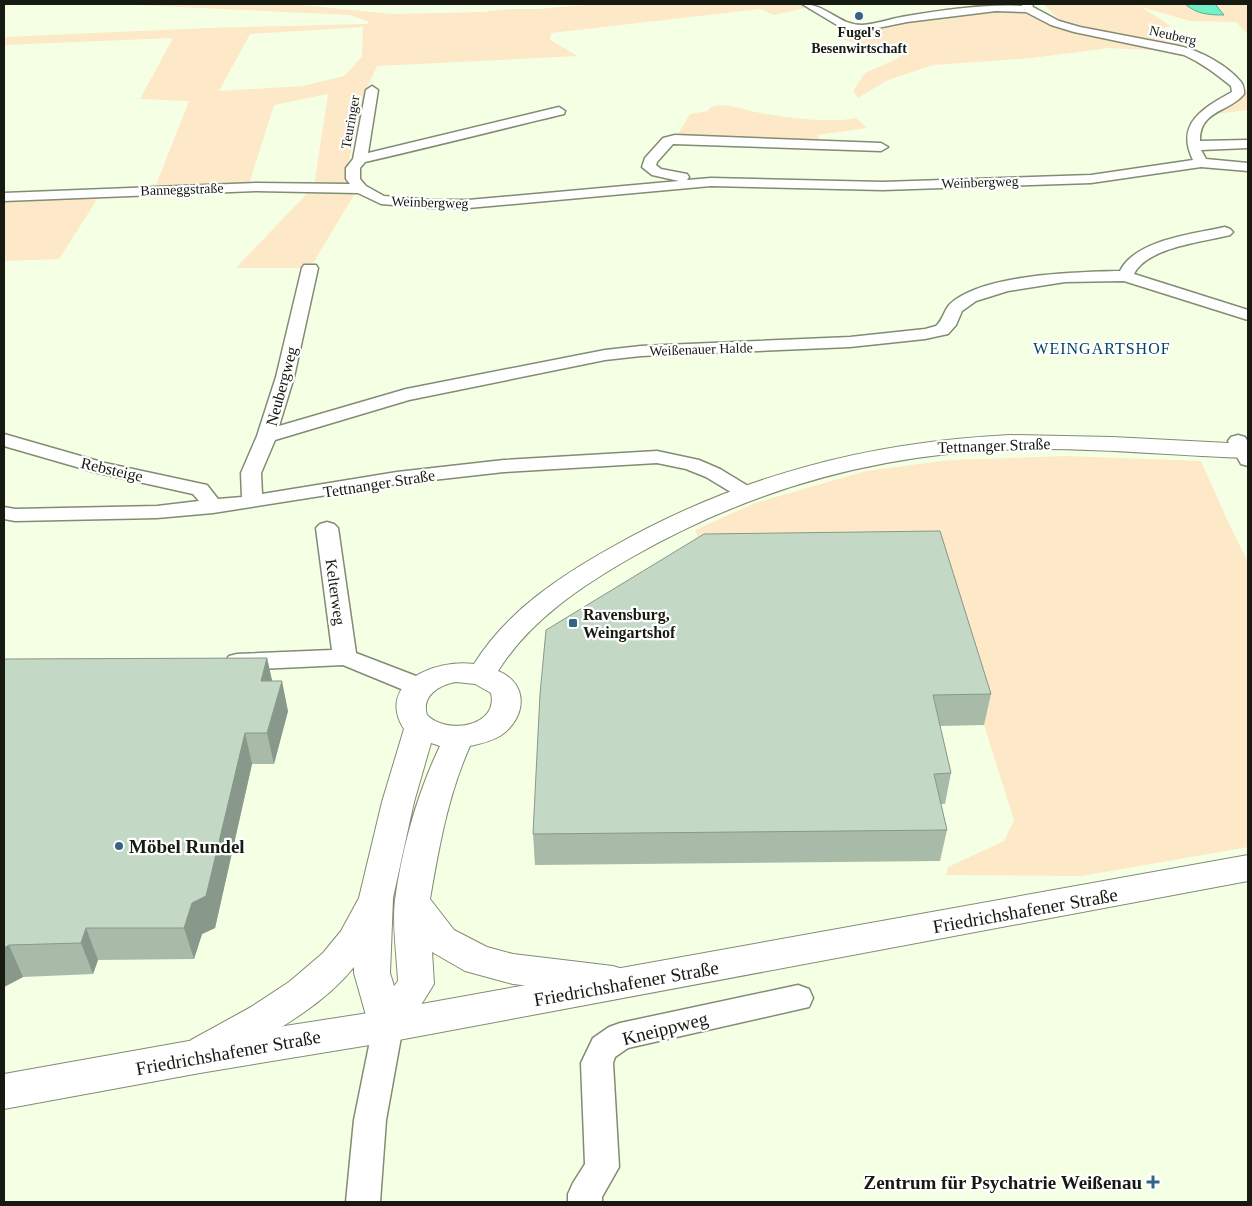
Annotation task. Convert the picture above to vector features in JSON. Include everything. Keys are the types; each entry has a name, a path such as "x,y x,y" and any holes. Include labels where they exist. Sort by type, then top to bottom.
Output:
{"street":[{"path":"807,4 846,26 863,28 907,19 1028,6"},
{"name":"Neuberg","path":"1028,6 1066,27 1180,50 1210,62 1237,85 1238,94 1219,104 1199,119 1191,135 1193,145"},
{"name":"Teuringer","path":"360,159 372,90"},
{"path":"361,188 353,179 353,168 360,159 473,133 524,118 560,111"},
{"name":"Weinbergweg","path":"710,182 657,172 648,167 650,161 668,141 675,139 881,147"},
{"path":"1201,163 1194,152 1193,145 1248,144"},
{"name":"Weinbergweg","path":"361,188 381,200 468,204 710,182 884,186 1091,179 1201,163 1248,167"},
{"name":"Banneggstraße","path":"4,197 256,187 361,188"},
{"path":"1126,276 1132,263 1141,256 1182,242 1225,232"},
{"name":"Neubergweg","path":"252,502 251,473 267,436 285,377 310,268"},
{"name":"Weißenauer Halde","path":"267,436 406,395 605,354 850,342 925,334 942,330 960,303 982,292 1065,277 1126,276 1248,315"},
{"name":"Rebsteige","path":"4,440 101,468 200,488 213,506"},
{"name":"Tettnanger Straße","path":"482,674 493,655 518,627 565,588 637,543 685,519 784,479 843,463 933,448 978,444 1042,442 1244,450"},
{"name":"Tettnanger Straße","path":"4,513 15,515 157,512 252,502 398,478 504,466 657,457 692,464 746,493"},
{"name":"Kelterweg","path":"327,528 344,657"},
{"path":"219,663 344,657 420,687"},
{"path":"456,672 482,674 495,681 504,690 507,701 504,712 498,721 487,729 459,737 444,737 420,727 410,711 410,703 420,687 436,677 456,672"},
{"path":"388,1026 372,973 376,898 398,802 420,727"},
{"path":"363,1202 370,1120 388,1026 416,984 412,902 425,833 442,774 459,737"},
{"name":"Friedrichshafener Straße","path":"4,1092 200,1056 388,1026 1248,868"},
{"path":"200,1056 286,1005 324,977 351,946 376,898"},
{"path":"412,902 441,940 478,960 513,969 627,982"},
{"name":"Kneippweg","path":"585,1202 585,1194 602,1167 597,1063 604,1048 620,1036 798,998"}],"shaded area":[{"path":"115,4 292,4 392,14 482,12 595,4 803,4 805,8 774,15 760,9 551,33 550,40 578,56 377,66 366,90 344,181 356,192 310,268 236,268 314,186 328,94 274,105 249,184 156,185 189,101 140,99 173,38 4,45 4,37 207,28 366,24 370,22 350,15","holes":["363,27 362,57 344,76 303,86 219,91 250,34"]},
{"path":"1043,4 1185,4 1193,11 1217,5 1215,4 1248,4 1248,34 1236,22 1190,21 1141,7 1171,26 1162,28 1191,46 1184,48 1108,35 1064,24"},
{"path":"1185,4 1215,4 1224,15 1203,13"},
{"path":"1012,9 1031,12 1051,24 1165,48 1148,50 1109,48 1032,58 933,65 888,80 858,98 853,91 865,73 901,57 839,38 859,30 871,32 899,25 907,19"},
{"path":"1246,90 1248,91 1248,110 1214,114"},
{"path":"720,105 806,119 846,120 856,118 867,128 817,135 822,143 676,137 690,114 708,111 711,107"},
{"path":"98,198 59,259 4,261 4,200"},
{"path":"1067,456 1201,461 1248,562 1248,847 1082,876 946,875 948,867 1004,841 1014,820 984,725 703,549 695,530 755,503 866,471 950,460"}],"building":[{"path":"940,531 991,694 933,695 951,773 934,774 947,830 533,834 540,694 546,630 704,534"},
{"name":"Möbel Rundel","path":"267,658 261,681 282,681 267,733 245,733 206,896 192,903 184,928 86,928 81,943 9,945 4,948 4,659"}],"place":[{"name":"Fugel's Besenwirtschaft","path":"859,16"},
{"name":"Ravensburg, Weingartshof","path":"573,623"},
{"name":"Möbel Rundel","path":"119,846"},
{"name":"Zentrum für Psychatrie Weißenau","path":"1153,1182"}],"district":[{"name":"WEINGARTSHOF","path":"1102,348"}]}
